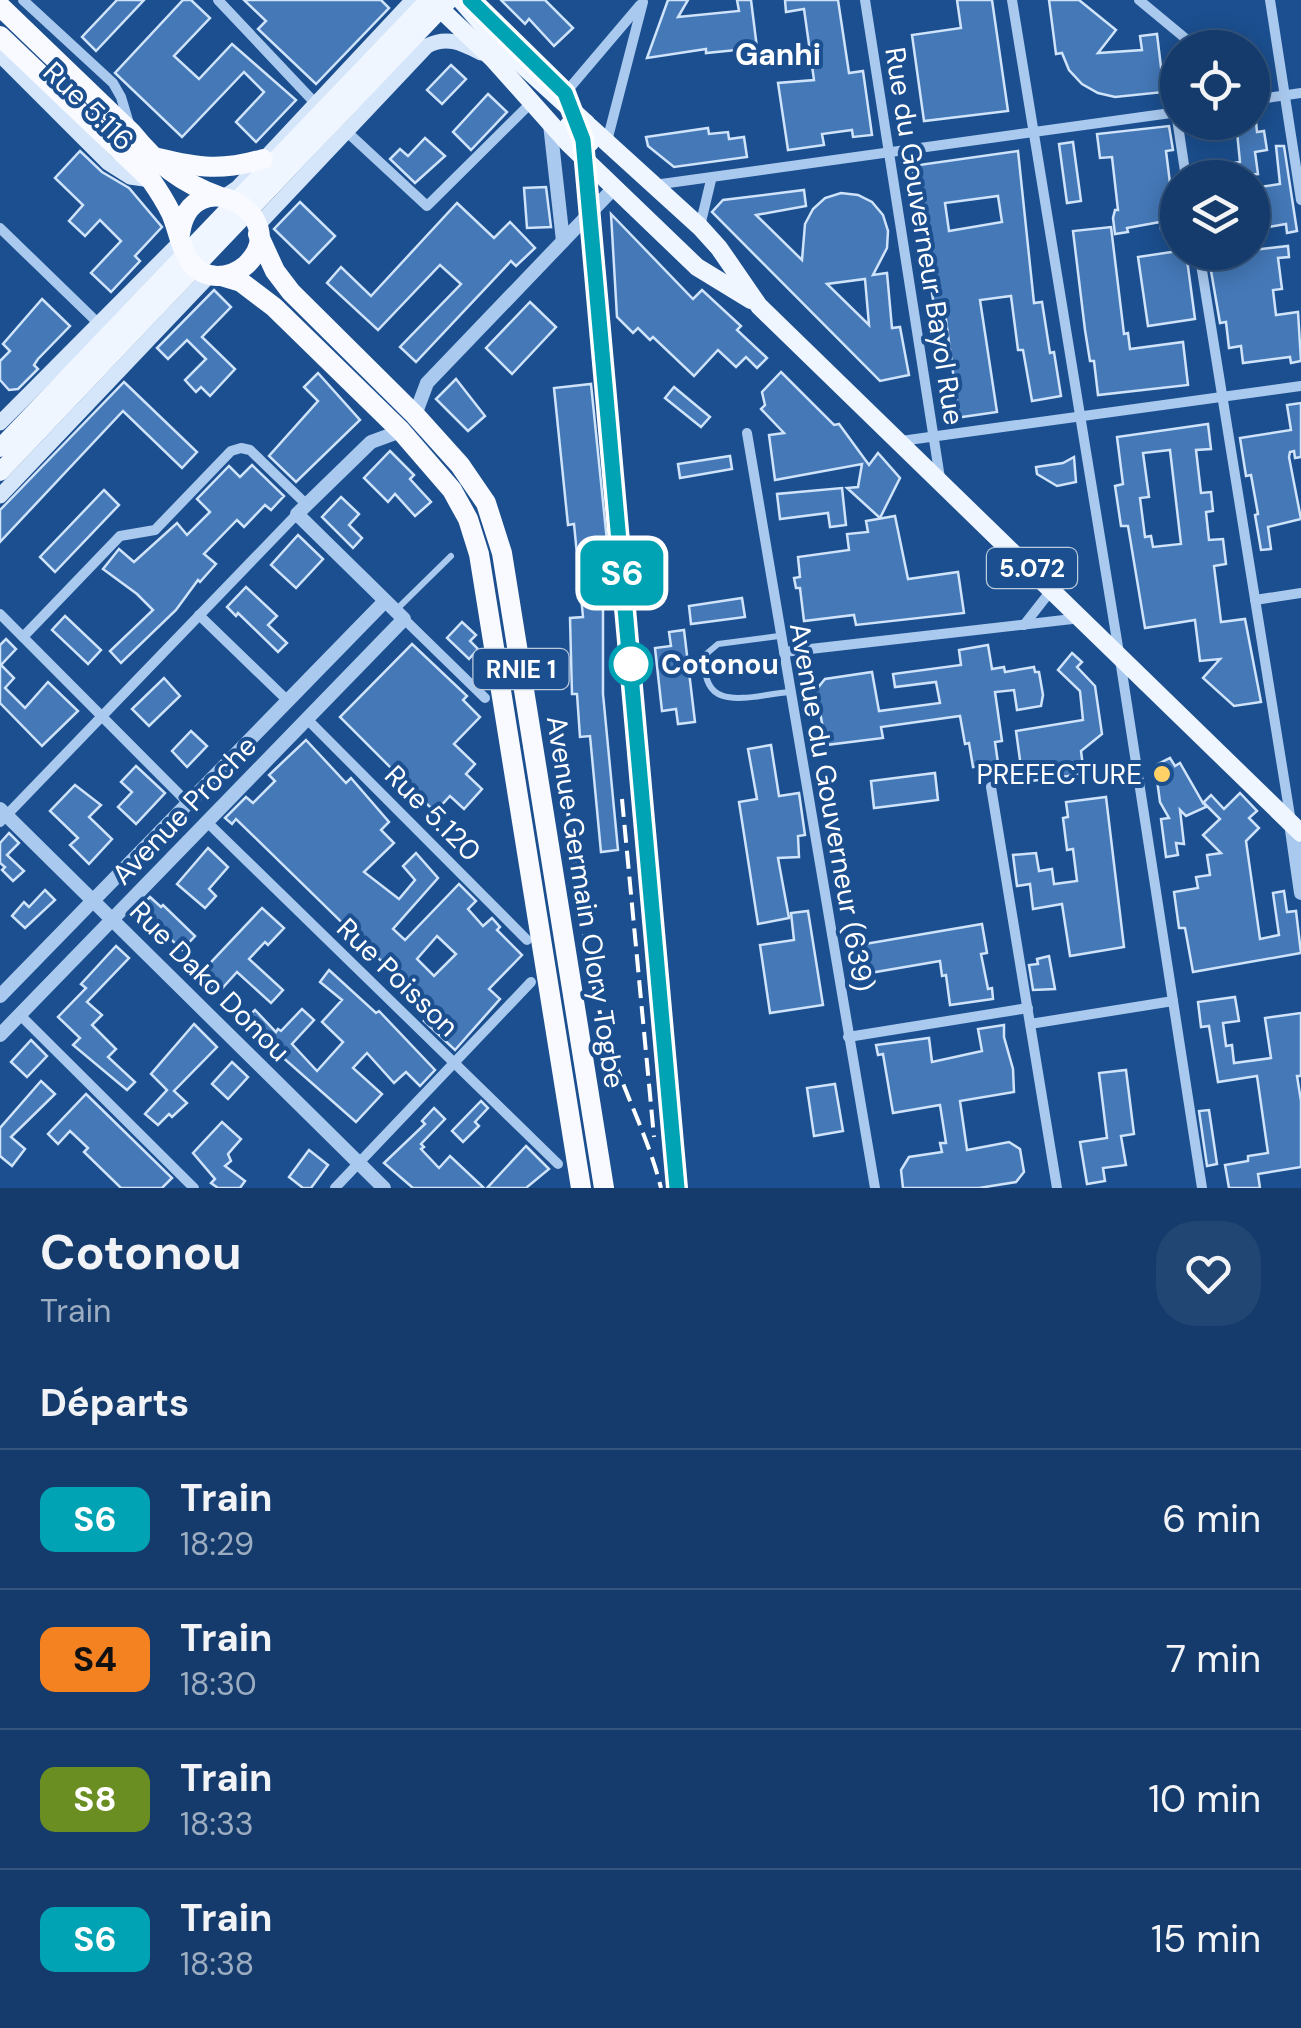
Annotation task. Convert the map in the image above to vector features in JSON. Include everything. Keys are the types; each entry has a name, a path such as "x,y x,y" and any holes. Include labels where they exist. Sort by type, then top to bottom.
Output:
{"highway":[{"name":"RNIE 1","path":"0,6 132,132 150,156 188,184 245,206 258,230"},
{"name":"RNIE 1","path":"0,36 151,180 188,261 216,275"},
{"path":"150,156 208,169 264,160"},
{"path":"180,238 183,220 192,208 204,200 221,197"},
{"path":"216,275 238,271 248,264 255,253 258,230"},
{"name":"Avenue Germain Olory Togbe","path":"258,230 275,271 387,403"},
{"name":"Avenue Germain Olory Togbe","path":"216,275 241,282 274,307 460,466 493,519 502,553 604,1188"},
{"name":"Avenue Germain Olory Togbe","path":"408,423 468,519 479,554 581,1188"}],"main road":[{"path":"396,17 401,0"},
{"path":"331,105 396,17 417,0"},
{"name":"5.072","path":"460,0 499,44 700,227 760,306 1296,828"},
{"path":"0,472 98,358 331,105 437,2"},
{"path":"221,197 425,27 437,2"},
{"name":"5.072","path":"437,2 613,188 698,267 760,306"},
{"path":"425,27 446,22 463,31"},
{"path":"258,230 427,46 436,41 462,43 493,59"},
{"name":"Rue 5.116","path":"0,55 108,163 130,177 151,180"},
{"path":"570,145 565,132 569,125 578,121 588,125"},
{"path":"0,422 180,238"},
{"path":"0,496 216,275"},
{"path":"0,448 98,358"}],"street":[{"path":"24,0 113,83 132,132"},
{"path":"218,0 331,105"},
{"name":"Rue du Gouverneur Bayol Rue","path":"865,0 940,478"},
{"path":"1012,0 1202,1188"},
{"path":"1139,0 1153,6 1178,30"},
{"path":"1270,0 1301,200"},
{"path":"560,98 643,1"},
{"path":"607,141 643,1"},
{"path":"1270,96 1301,94"},
{"path":"346,131 427,206 532,102"},
{"path":"654,185 1160,114"},
{"path":"550,123 563,241"},
{"path":"700,227 711,180"},
{"path":"371,442 387,403 426,383 613,188"},
{"path":"0,228 98,323"},
{"path":"1201,270 1296,828 1301,893"},
{"path":"2,816 371,442 408,423 426,383"},
{"path":"900,441 1301,386"},
{"name":"Avenue du Gouverneur (639)","path":"747,433 875,1188"},
{"path":"24,637 120,536 155,530 232,452 241,448 250,450 395,610 485,698"},
{"path":"1024,625 1052,588"},
{"path":"1255,600 1301,593"},
{"name":"Avenue Proche","path":"0,996 288,701 395,610"},
{"name":"Avenue Proche","path":"0,1035 306,719 395,610"},
{"path":"0,614 188,803"},
{"path":"199,615 288,701"},
{"path":"784,652 1082,618"},
{"name":"Rue 5.120","path":"306,719 527,940"},
{"path":"991,787 1056,1188"},
{"name":"Rue Dako Donou","path":"2,816 93,900 384,1188"},
{"name":"Rue Poisson","path":"206,822 558,1164"},
{"path":"336,1188 530,982"},
{"path":"1030,1024 1173,1001"},
{"path":"848,1037 1028,1008"},
{"path":"20,1014 194,1188"}],"lane":[{"path":"395,610 451,556"},
{"path":"779,636 718,644 705,655 704,673 716,696 789,692"}],"building":[{"path":"117,0 144,0 96,51 82,37"},
{"path":"183,0 191,0 210,18 174,56 199,79 232,44 296,100 256,142 236,122 264,92 244,72 182,137 115,73"},
{"path":"244,0 381,0 389,8 316,84 258,29 266,21"},
{"path":"501,0 545,0 573,28 554,46 529,19 525,24"},
{"path":"668,0 688,0 678,17 739,11 737,0 751,0 757,48 706,53 706,49 647,58"},
{"path":"785,0 838,0 849,73 863,71 872,135 853,137 852,130 822,134 824,145 788,150 778,83 814,80 804,9 786,12"},
{"path":"957,0 992,0 1008,111 924,121 912,35 961,28"},
{"path":"1049,0 1079,0 1116,30 1098,53 1142,50 1140,36 1157,34 1160,92 1115,97 1098,93 1069,70 1062,53 1056,54"},
{"path":"451,65 466,79 442,104 427,90"},
{"path":"488,94 507,112 471,150 453,132"},
{"path":"1160,127 1160,140 1171,140 1173,150 1166,151 1167,160 1160,160 1160,222 1115,234 1113,218 1118,210 1112,157 1100,158 1097,134"},
{"path":"708,128 709,134 728,132 729,139 744,137 747,157 674,167 648,146 646,137"},
{"path":"425,138 445,156 415,183 390,159 400,149 408,156"},
{"path":"1238,140 1265,140 1267,150 1255,152 1256,160 1240,160"},
{"path":"1073,142 1081,201 1067,203 1059,144"},
{"path":"1276,146 1284,146 1297,231 1287,233 1286,224 1270,227 1270,185 1280,184"},
{"path":"80,151 102,172 129,188 162,227 135,256 140,261 111,292 91,273 121,241 100,220 85,236 69,221 83,205 55,178"},
{"path":"1018,151 1034,303 1042,302 1061,396 1032,401 1023,350 1018,350 1011,296 980,300 997,412 955,418 953,403 957,402 944,305 934,306 912,166","holes":["998,196 1002,222 949,231 945,203"]},
{"path":"546,187 551,227 527,228 524,188"},
{"path":"804,190 806,206 756,215 802,260 805,224 825,198 841,193 872,202 883,215 888,231 887,248 873,275 887,273 892,328 900,327 909,375 880,381 712,212 723,200","holes":["865,279 869,325 827,284"]},
{"path":"300,202 335,236 309,263 274,229"},
{"path":"457,203 494,238 510,222 535,248 516,266 511,261 416,362 400,347 461,284 440,265 378,330 327,283 341,267 371,296"},
{"path":"611,214 693,299 702,290 741,326 737,330 767,358 757,368 746,357 736,367 718,350 694,376 653,337 650,340 638,328 633,333 617,317"},
{"path":"1111,227 1124,334 1128,333 1130,349 1183,342 1188,385 1098,395 1085,330 1073,231"},
{"path":"1288,246 1289,257 1278,258 1282,289 1273,290 1276,315 1298,312 1301,361 1291,363 1290,357 1243,363 1241,346 1229,348 1226,322 1220,323 1211,270 1270,270 1270,248"},
{"path":"1160,254 1160,270 1188,270 1195,319 1148,326 1138,257"},
{"path":"214,290 231,307 202,337 235,369 210,396 201,387 196,392 185,380 206,359 187,340 168,359 157,348"},
{"path":"42,299 70,326 38,359 34,365 38,369 18,389 9,390 0,380 0,361 10,351 3,344"},
{"path":"530,302 556,327 512,374 486,348"},
{"path":"781,372 834,425 839,424 869,465 878,453 900,478 880,518 847,488 858,487 862,464 775,480 769,435 784,433 761,409 765,405 762,392"},
{"path":"318,373 360,420 296,482 269,456 318,401 304,387"},
{"path":"456,379 485,416 468,431 436,399"},
{"path":"124,382 197,452 182,468 123,411 0,542 0,510"},
{"path":"591,384 613,600 603,601 603,694 618,850 601,852 590,736 580,737 577,694 572,694 570,618 583,617 574,524 568,525 554,388"},
{"path":"674,387 710,417 701,427 665,398"},
{"path":"1301,403 1301,457 1295,458 1294,451 1289,457 1301,519 1268,527 1271,549 1261,550 1251,475 1246,476 1240,438 1291,430 1287,405"},
{"path":"1208,424 1211,449 1196,450 1201,493 1211,492 1213,511 1206,512 1209,540 1223,539 1226,564 1214,566 1221,622 1245,619 1261,702 1234,706 1203,678 1220,659 1200,661 1195,620 1145,628 1128,526 1121,526 1115,486 1123,484 1117,437","holes":["1170,450 1181,544 1153,547 1151,536 1145,537 1140,498 1149,497 1143,453"]},
{"path":"390,451 414,475 410,479 431,502 415,516 395,494 388,502 364,478"},
{"path":"730,456 732,469 680,478 678,464"},
{"path":"1074,457 1076,482 1057,486 1037,474 1036,467 1063,463"},
{"path":"252,465 284,496 271,510 265,505 244,527 237,520 204,554 216,564 121,663 110,651 153,610 103,569 119,549 134,562 177,523 187,535 210,512 197,499 229,466 240,477"},
{"path":"842,488 846,525 830,527 828,513 780,519 777,494"},
{"path":"104,490 119,505 55,572 40,557"},
{"path":"341,497 359,514 349,525 362,538 353,548 322,517"},
{"path":"895,516 908,579 958,572 964,613 856,625 854,615 804,621 800,588 796,588 794,578 800,577 798,557 849,550 847,534 868,532 866,521"},
{"path":"298,535 323,559 296,588 271,565"},
{"path":"246,587 277,616 268,625 287,643 278,652 227,607"},
{"path":"742,598 745,617 691,624 689,606"},
{"path":"65,616 101,650 88,664 52,630"},
{"path":"462,622 476,635 470,641 478,649 469,659 447,638"},
{"path":"684,630 695,722 678,724 676,709 662,711 655,648 671,646 669,632"},
{"path":"6,639 16,649 1,665 14,678 5,688 25,708 48,682 78,711 42,746 0,703 0,645"},
{"path":"412,644 467,696 463,700 480,717 454,744 475,764 466,774 482,789 464,809 450,796 435,812 340,717"},
{"path":"988,645 992,669 1004,667 1005,672 1034,667 1039,672 1043,695 1041,706 1017,710 1014,690 995,692 1002,741 995,742 998,763 973,767 960,716 881,727 883,738 826,745 816,690 825,679 872,672 879,711 940,703 936,682 895,687 893,674 961,665 959,650"},
{"path":"1072,653 1082,662 1077,667 1095,686 1102,734 1081,751 1084,774 1023,782 1016,731 1083,720 1080,691 1058,670"},
{"path":"164,678 180,696 149,726 132,709"},
{"path":"191,731 207,746 187,767 172,751"},
{"path":"306,740 346,783 351,778 389,822 381,830 394,843 364,872 399,899 415,880 403,866 416,853 438,878 393,929 405,940 459,884 476,901 468,909 483,926 492,918 500,927 497,930 522,955 489,989 500,999 455,1050 424,1021 431,1014 410,989 236,819 232,824 225,818 246,797 253,803 275,781 269,775","holes":["437,936 456,954 434,976 417,959"]},
{"path":"771,745 779,796 799,793 805,835 798,836 799,857 778,858 789,918 758,924 739,802 757,799 748,749"},
{"path":"1170,758 1175,766 1180,763 1203,803 1211,795 1224,809 1240,793 1257,811 1249,818 1259,828 1246,841 1260,939 1279,935 1273,893 1284,891 1287,912 1296,911 1301,953 1193,972 1185,928 1179,928 1174,892 1198,888 1196,877 1210,875 1207,855 1221,853 1203,835 1220,819 1204,803 1206,807 1186,816 1180,810 1184,844 1176,843 1178,855 1166,857 1161,819 1169,818 1160,802 1157,773 1161,769 1158,764"},
{"path":"136,766 165,793 136,824 118,807 132,792 121,782"},
{"path":"935,773 938,800 874,808 871,781"},
{"path":"75,785 101,805 89,817 112,839 89,864 70,845 78,838 50,811"},
{"path":"1106,797 1124,947 1070,956 1062,904 1033,909 1030,884 1017,886 1013,855 1036,853 1039,871 1052,869 1054,884 1077,881 1073,849 1067,850 1063,818 1068,817 1066,802"},
{"path":"9,833 19,843 7,855 24,871 13,881 0,863 0,843"},
{"path":"208,848 228,867 209,889 216,896 205,908 177,884"},
{"path":"45,890 55,900 25,928 12,916 24,902 29,907"},
{"path":"150,897 195,936 182,950 139,908"},
{"path":"262,908 284,928 249,959 283,990 271,1003 237,972 218,993 199,975"},
{"path":"808,911 823,1005 770,1013 760,945 794,940 791,913"},
{"path":"982,924 987,953 981,954 993,999 950,1005 940,961 864,974 859,945"},
{"path":"116,946 129,958 87,1002 102,1015 92,1025 116,1049 108,1057 135,1082 127,1090 73,1045 80,1038 58,1017 86,988 81,984"},
{"path":"1049,956 1055,989 1033,990 1029,965"},
{"path":"329,970 376,1013 379,1011 435,1070 420,1086 406,1072 394,1083 367,1053 353,1068 382,1094 356,1122 263,1040 259,1044 250,1034 254,1030 244,1020 255,1010 276,1032 302,1009 314,1020 292,1044 317,1071 343,1042 322,1022 342,1000 320,982"},
{"path":"1235,997 1239,1021 1223,1023 1226,1046 1232,1045 1234,1063 1271,1058 1265,1018 1301,1013 1301,1076 1297,1076 1301,1167 1258,1174 1260,1188 1229,1188 1225,1165 1268,1153 1257,1076 1218,1082 1209,1026 1201,1027 1198,1002"},
{"path":"194,1024 217,1047 174,1091 187,1103 158,1125 145,1114 167,1090 151,1074"},
{"path":"1004,1025 1014,1092 960,1101 967,1150 1009,1142 1020,1149 1024,1172 1016,1182 979,1188 903,1188 901,1170 909,1157 942,1152 940,1143 946,1143 940,1105 893,1113 883,1054 878,1055 876,1045 929,1038 932,1062 982,1051 978,1029"},
{"path":"31,1040 47,1056 27,1077 11,1062"},
{"path":"232,1062 248,1077 228,1099 212,1084"},
{"path":"1126,1070 1134,1134 1121,1136 1126,1165 1103,1168 1105,1181 1087,1184 1080,1142 1107,1138 1099,1073"},
{"path":"41,1081 55,1094 11,1137 25,1149 12,1166 0,1156 0,1128"},
{"path":"835,1084 843,1131 814,1136 807,1088"},
{"path":"86,1094 172,1178 162,1188 121,1188 84,1152 88,1148 70,1131 58,1144 48,1134"},
{"path":"481,1101 488,1108 475,1122 479,1126 463,1142 452,1131"},
{"path":"434,1108 445,1119 421,1144 421,1149 439,1168 450,1156 484,1188 413,1188 384,1163 425,1124 422,1121"},
{"path":"1209,1110 1217,1164 1207,1166 1199,1111"},
{"path":"222,1122 241,1139 228,1154 231,1161 225,1166 245,1181 240,1188 218,1188 211,1183 215,1179 193,1153"},
{"path":"526,1146 549,1169 526,1188 487,1188"},
{"path":"309,1150 328,1165 311,1188 303,1188 289,1177"}],"railway":[{"path":"470,0 565,93 583,140 677,1188"},
{"path":"622,799 654,1137"},
{"path":"567,805 598,1007 661,1188"}],"train":[{"name":"S6","path":"470,0 565,93 583,140 677,1188"}],"place":[{"name":"Cotonou","path":"631,664"},
{"name":"PREFECTURE","path":"1162,774"}],"district":[{"name":"Ganhi","path":"778,55"}]}
